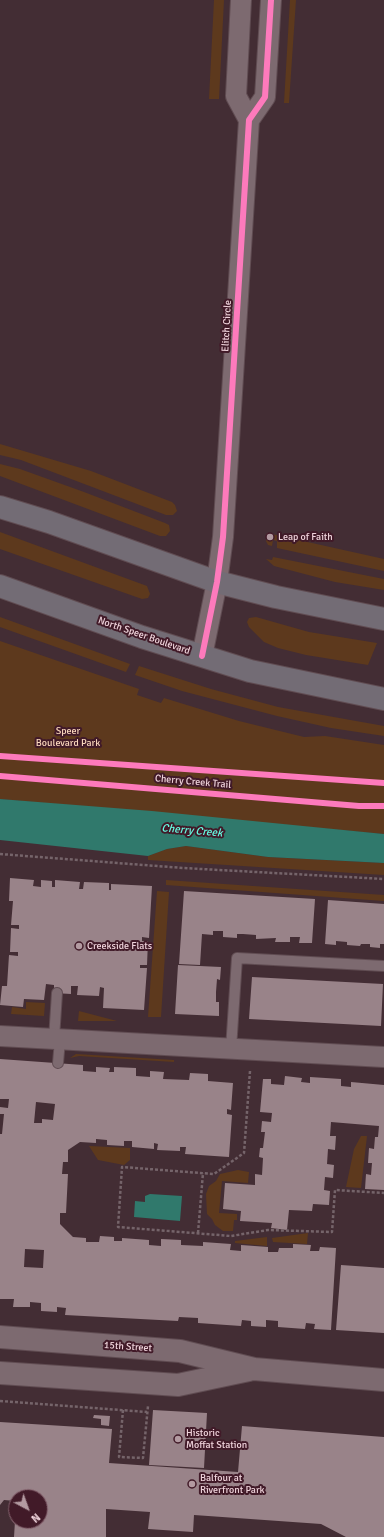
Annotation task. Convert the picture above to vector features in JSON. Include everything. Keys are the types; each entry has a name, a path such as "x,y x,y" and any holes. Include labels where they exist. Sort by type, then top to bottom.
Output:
{"main road":[{"path":"0,507 49,522 217,582 291,600 384,619"},
{"name":"North Speer Boulevard","path":"0,586 142,637 202,656 280,678 384,699"},
{"name":"15th Street","path":"0,1337 180,1351 254,1369 384,1380"},
{"name":"15th Street","path":"0,1372 178,1385 254,1369"}],"street":[{"path":"240,0 236,96 249,120 265,97 271,0"},
{"name":"Elitch Circle","path":"202,656 217,582 225,514 249,120"},
{"path":"0,1036 384,1057"}],"lane":[{"path":"231,1049 237,958 384,966"},
{"path":"57,993 58,1063"}],"path":[{"path":"0,854 183,868 384,879"},
{"path":"250,1071 244,1153 214,1174 122,1167 118,1227 231,1236 268,1230 332,1232 335,1190 384,1193"},
{"path":"198,1233 203,1173"},
{"path":"0,1401 147,1412"},
{"path":"123,1410 119,1457 143,1458 148,1402"}],"green space":[{"path":"214,0 224,0 219,99 209,99"},
{"path":"290,0 296,0 289,103 284,103"},
{"path":"0,444 91,471 172,502 177,511 173,515 166,515 21,460 0,455"},
{"path":"0,464 20,469 165,523 169,525 170,531 166,536 160,536 0,476"},
{"path":"0,532 147,586 150,594 148,598 142,599 0,549"},
{"path":"267,533 384,559 384,571 277,548 277,541 273,540 272,546 268,545 266,541"},
{"path":"273,557 384,579 384,590 335,582 274,566 266,559 272,560"},
{"path":"0,617 130,664 126,672 0,627"},
{"path":"256,617 309,632 377,643 368,665 306,655 278,648 264,642 249,627 247,622 249,618"},
{"name":"Speer Boulevard Park","path":"0,641 139,689 137,695 161,703 164,698 239,721 304,737 325,736 384,745 384,834 0,799"},
{"path":"139,666 211,689 278,707 384,726 384,736 331,728 277,716 182,691 135,675"},
{"path":"186,846 268,857 384,863 384,875 148,860 148,856 167,849"},
{"path":"166,880 384,895 384,901 166,885"},
{"path":"157,891 169,892 161,1017 148,1017"},
{"path":"26,1002 45,1003 44,1016 11,1014 12,1007 26,1009"},
{"path":"79,1011 117,1021 78,1021"},
{"path":"76,1054 174,1060 174,1062 79,1056 70,1058"},
{"path":"361,1136 367,1136 361,1188 346,1187 354,1149"},
{"path":"89,1146 130,1148 130,1160 124,1165 98,1160"},
{"path":"238,1170 249,1172 248,1183 222,1181 219,1213 237,1214 237,1220 234,1220 233,1231 223,1231 215,1225 207,1214 206,1194 209,1186 216,1181 220,1174"},
{"path":"308,1233 307,1244 273,1242 272,1238"},
{"path":"267,1237 267,1246 235,1243 235,1241"}],"water":[{"name":"Cherry Creek","path":"0,799 152,811 384,834 384,863 268,857 186,846 167,849 148,856 0,840"},
{"path":"150,1194 182,1196 180,1221 134,1217 135,1201 145,1202 145,1196"}],"building":[{"name":"Creekside Flats","path":"10,878 34,880 33,886 41,887 41,880 52,881 52,887 55,887 55,880 80,882 79,889 83,889 84,882 109,883 109,890 111,890 111,884 152,886 149,938 142,937 142,941 148,941 147,965 140,965 140,968 147,968 144,1010 103,1008 104,988 100,987 99,996 77,995 78,986 71,986 71,994 54,993 54,985 46,984 44,1000 24,999 23,1007 0,1005 2,986 7,986 9,955 18,956 18,952 10,952 11,928 19,929 19,925 11,925 13,901 9,901"},
{"path":"184,891 315,899 312,943 299,943 300,937 290,937 290,942 275,942 276,938 256,939 256,935 237,934 237,938 223,937 223,931 213,931 213,935 202,934 200,965 179,964"},
{"path":"328,900 384,904 384,944 380,944 380,948 370,947 370,944 361,944 360,946 347,945 347,942 336,941 336,945 325,944"},
{"path":"178,965 221,967 220,980 217,979 216,992 216,1002 219,1002 219,1016 175,1014"},
{"path":"252,977 383,984 381,1026 249,1019"},
{"path":"0,1059 83,1065 83,1071 96,1072 96,1067 110,1068 109,1072 114,1072 114,1067 136,1068 136,1076 150,1077 150,1071 164,1072 163,1079 189,1080 190,1073 208,1074 208,1081 233,1083 231,1110 227,1109 227,1114 232,1115 229,1157 185,1154 186,1147 180,1147 180,1151 157,1150 158,1144 154,1143 154,1149 132,1147 132,1141 124,1141 124,1146 107,1145 107,1140 96,1139 96,1143 80,1142 68,1150 68,1162 63,1162 62,1174 68,1174 66,1213 60,1213 60,1224 73,1237 86,1238 86,1242 99,1242 100,1236 114,1237 114,1241 122,1241 122,1238 149,1240 149,1245 161,1246 161,1239 181,1240 181,1245 203,1246 203,1242 231,1244 230,1250 241,1251 241,1245 268,1247 268,1252 278,1252 279,1248 293,1248 293,1244 311,1245 310,1251 319,1251 320,1247 336,1248 331,1330 314,1329 315,1324 306,1323 305,1329 278,1327 278,1321 266,1320 266,1327 251,1326 251,1321 242,1320 241,1326 198,1323 198,1318 179,1317 178,1321 65,1315 66,1308 57,1307 57,1312 41,1311 41,1303 30,1302 30,1307 13,1307 14,1299 0,1299 0,1134 2,1134 4,1114 0,1114 0,1107 8,1108 9,1099 0,1099","holes":["36,1102 55,1104 53,1120 42,1119 42,1123 34,1123","25,1249 44,1250 43,1268 24,1267"]},
{"path":"285,1076 302,1078 301,1082 310,1083 310,1077 341,1079 341,1086 351,1087 351,1082 384,1085 384,1190 365,1189 366,1174 371,1175 372,1163 368,1163 369,1148 374,1149 375,1137 378,1137 379,1126 331,1122 330,1136 336,1136 335,1150 328,1149 327,1164 334,1165 333,1178 325,1177 324,1190 330,1191 329,1205 313,1204 312,1211 289,1210 287,1230 271,1228 272,1223 240,1221 241,1211 223,1209 225,1183 255,1185 255,1174 262,1175 263,1158 259,1157 260,1148 263,1148 265,1132 261,1132 262,1121 271,1122 272,1113 260,1112 263,1079 271,1079 271,1084 284,1085"},
{"path":"341,1265 384,1268 384,1333 336,1330"},
{"name":"Historic Moffat Station","path":"153,1410 207,1413 204,1468 149,1465"},
{"path":"94,1415 110,1416 109,1426 101,1425 101,1419 93,1418"},
{"name":"Balfour at Riverfront Park","path":"0,1422 112,1429 109,1463 238,1472 242,1426 384,1437 384,1537 346,1537 321,1524 194,1515 193,1532 148,1529 150,1512 106,1509 106,1537 14,1537 14,1529 48,1529 48,1489 8,1489 8,1500 4,1500 0,1505"}],"cycle path":[{"path":"202,656 217,582 223,537 249,120 265,97 271,0"},
{"name":"Cherry Creek Trail","path":"0,756 384,783"},
{"name":"Cherry Creek Trail","path":"0,776 359,806 384,806"}],"place":[{"name":"Leap of Faith","path":"270,537"},
{"name":"Creekside Flats","path":"79,946"},
{"name":"Historic Moffat Station","path":"178,1439"},
{"name":"Balfour at Riverfront Park","path":"192,1484"}]}
